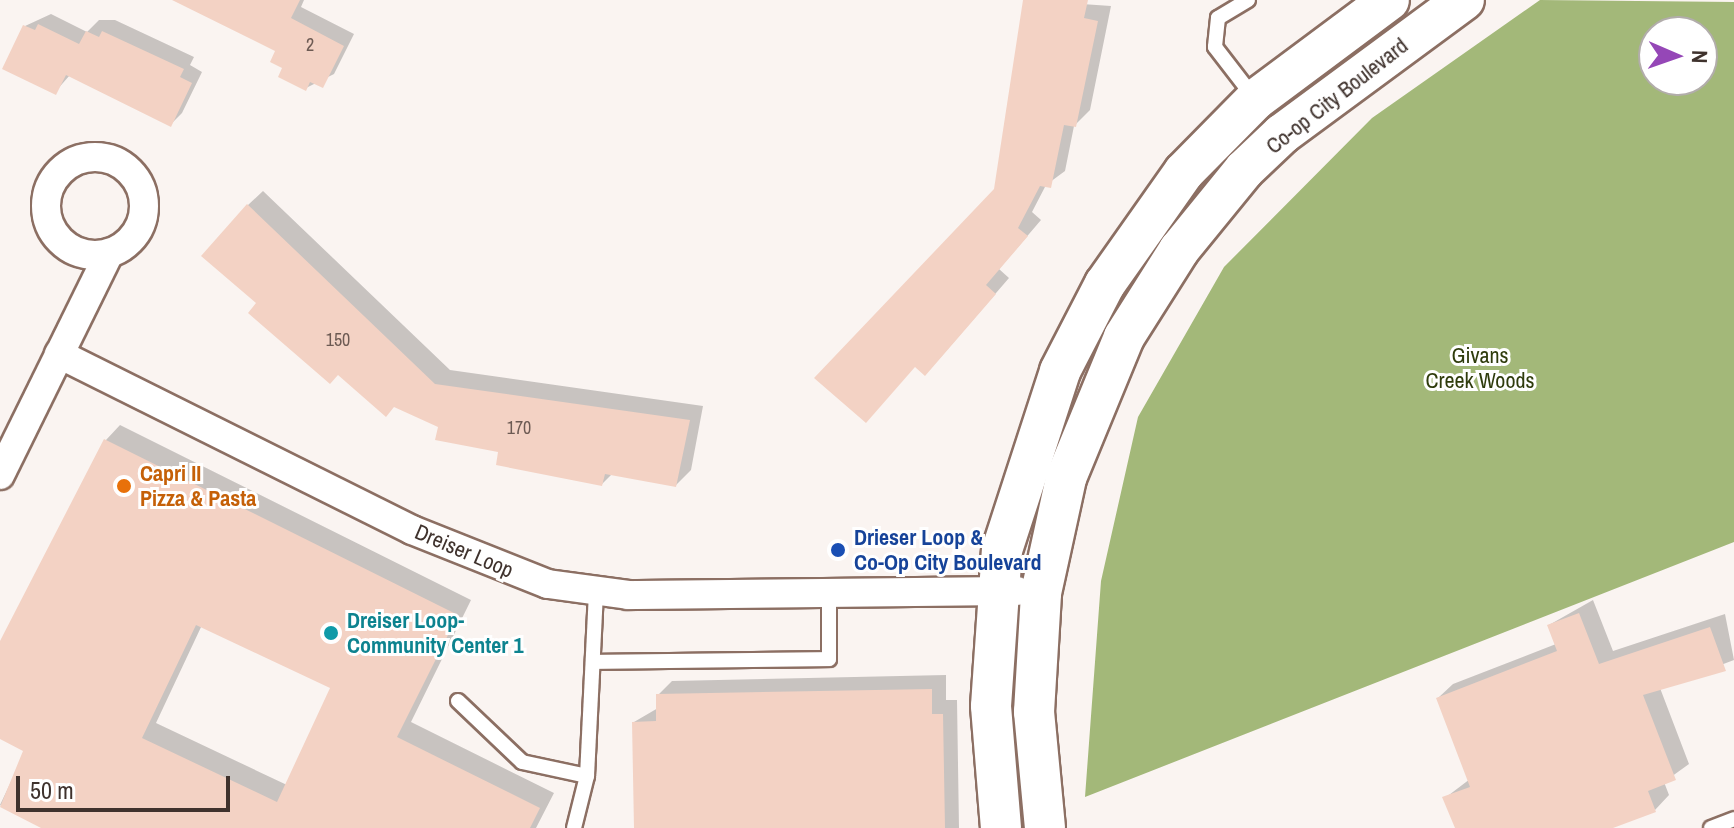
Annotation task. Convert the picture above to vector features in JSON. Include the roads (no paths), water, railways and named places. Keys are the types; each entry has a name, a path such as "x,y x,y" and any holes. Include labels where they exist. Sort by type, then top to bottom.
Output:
{"main road":[{"name":"Co-op City Boulevard","path":"1001,828 991,706 999,589 1022,474 1080,330 1163,198 1255,100 1389,0"},
{"name":"Co-op City Boulevard","path":"1045,828 1034,712 1041,593 1077,443 1124,337 1210,209 1282,134 1464,0"},
{"path":"1255,100 1282,134"}],"street":[{"path":"0,475 109,253"},
{"name":"Dreiser Loop","path":"59,354 470,556 596,592 829,593 999,589 1041,593"}],"lane":[{"path":"1248,0 1218,18 1215,47 1255,100"},
{"path":"574,828 587,776 596,592"},
{"path":"593,662 829,659 829,593"},
{"path":"458,701 522,762 587,776"},
{"path":"1711,828 1734,819"}],"place":[{"name":"Capri II Pizza & Pasta","path":"124,486"},
{"name":"Drieser Loop & Co-Op City Boulevard","path":"838,550"},
{"name":"Dreiser Loop- Community Center 1","path":"331,633"}],"park label":[{"name":"Givans Creek Woods","path":"1480,368"}]}
